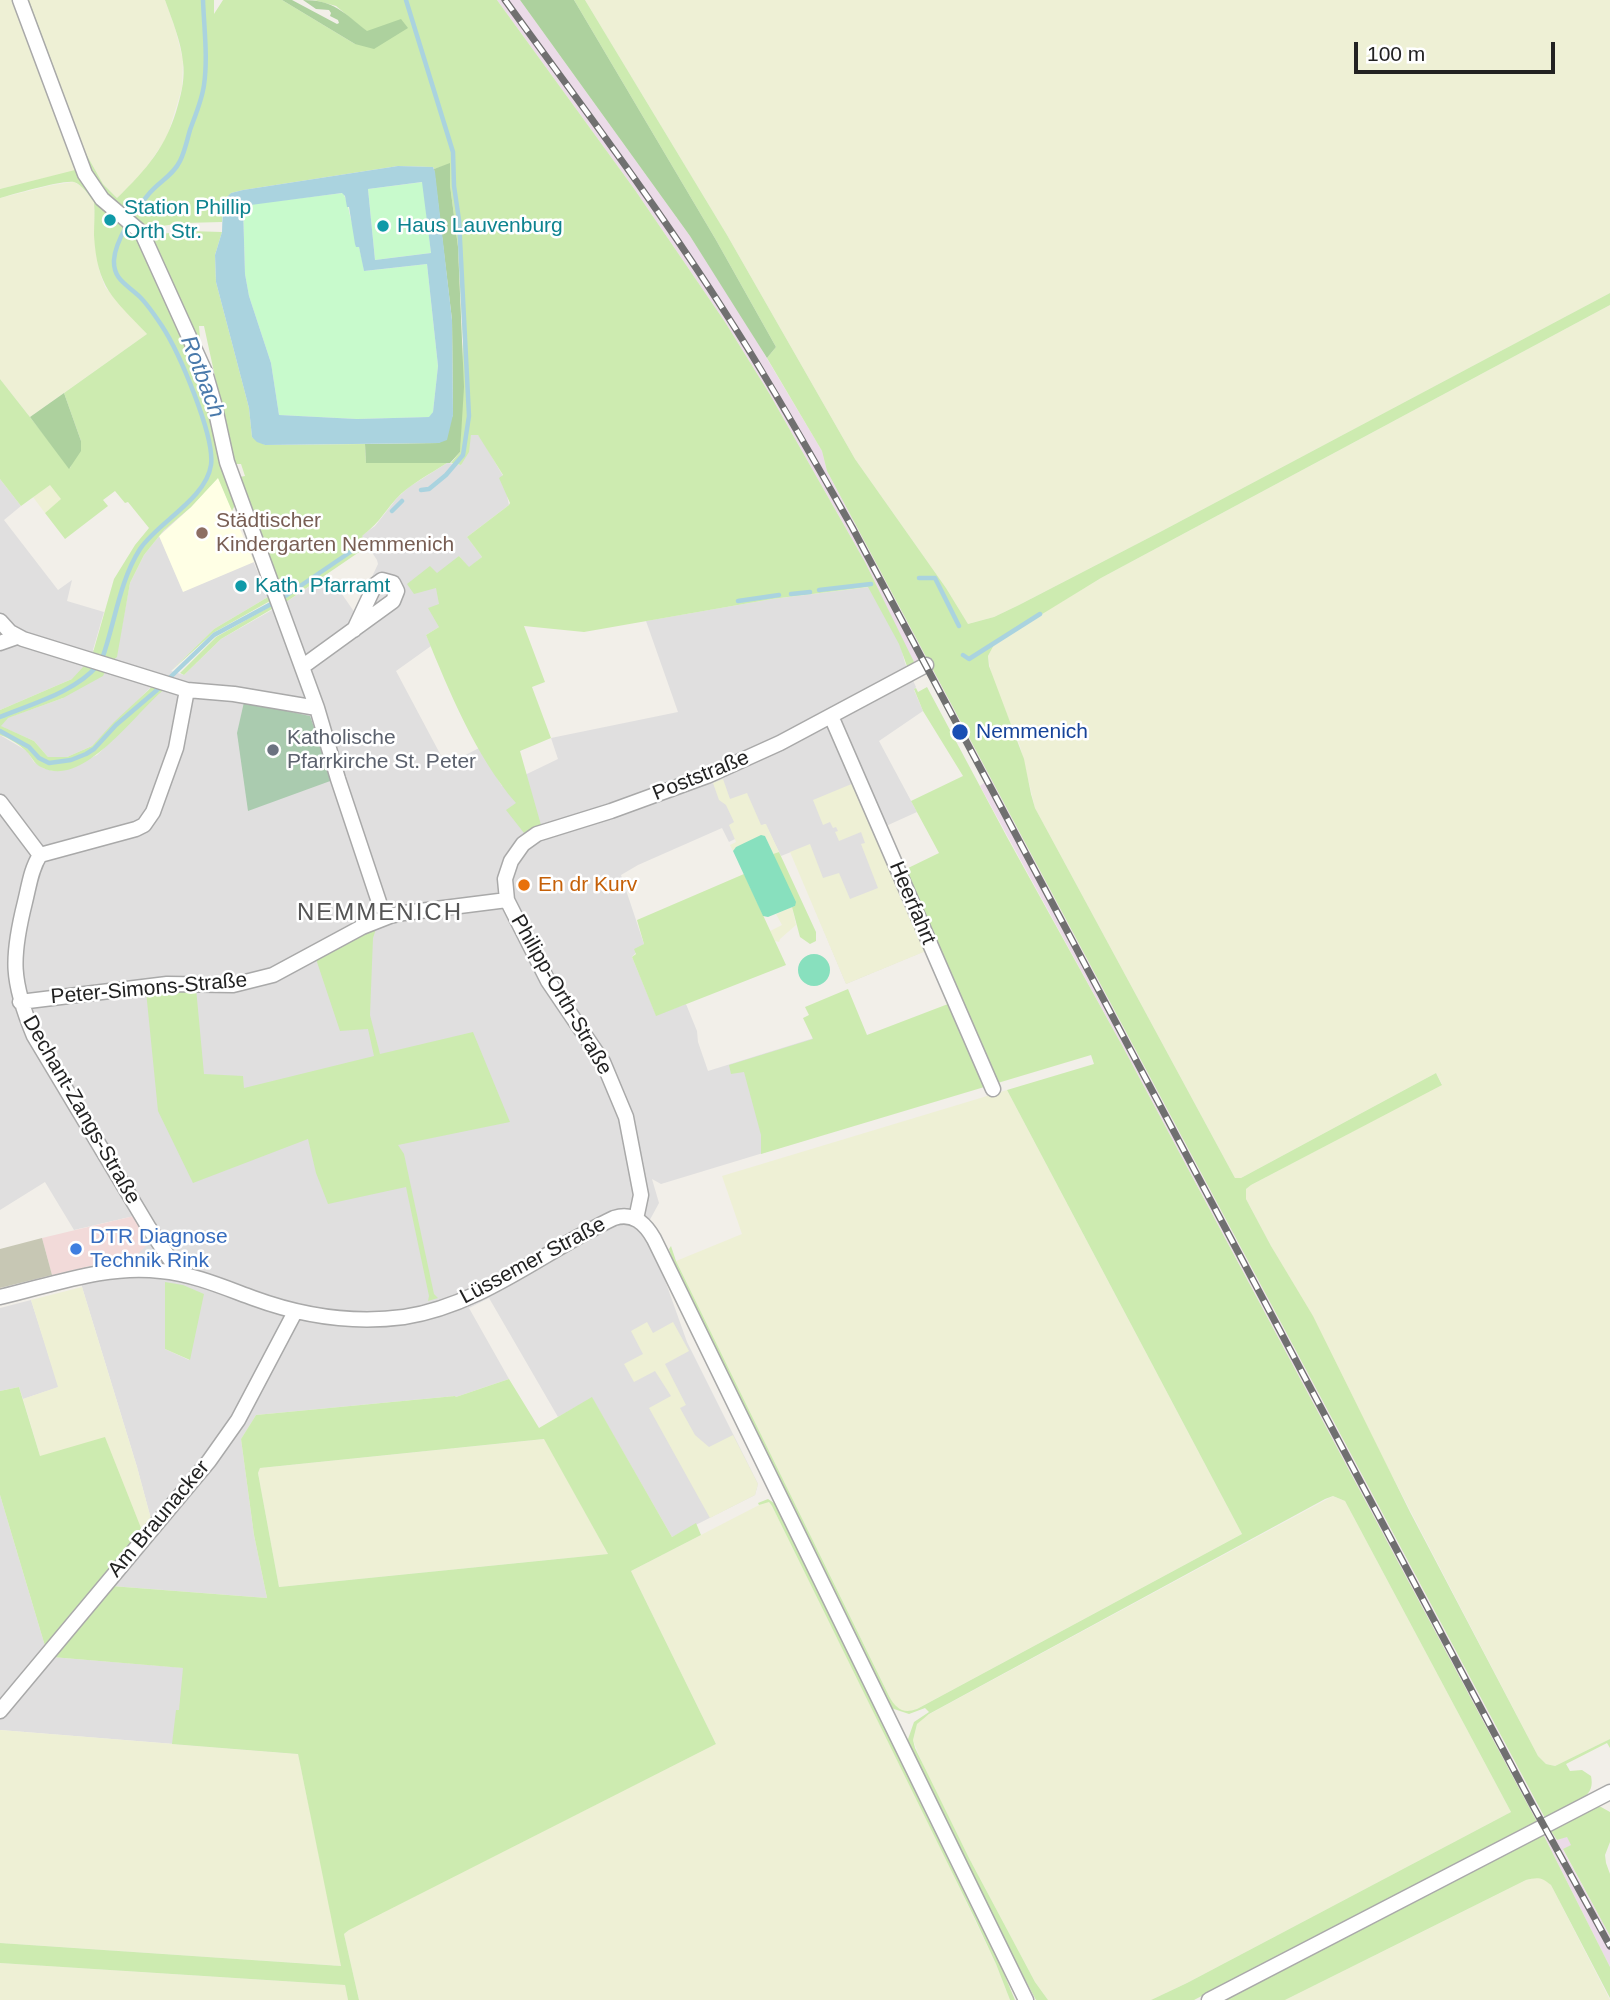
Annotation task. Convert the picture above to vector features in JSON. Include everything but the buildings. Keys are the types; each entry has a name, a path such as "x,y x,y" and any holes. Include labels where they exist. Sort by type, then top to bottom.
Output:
{"street":[{"path":"20,0 85,174 102,199 144,235 207,380 227,462 317,708 377,900 390,916"},
{"path":"0,621 17,637 187,690 234,694 317,708"},
{"path":"302,667 354,630"},
{"path":"0,643 17,637"},
{"name":"Poststraße","path":"507,900 505,884 508,867 518,849 533,836 697,780 780,743 926,665"},
{"path":"0,803 40,855 136,829 147,821 153,812 176,748 187,690"},
{"name":"Heerfahrt","path":"831,716 993,1089"},
{"name":"Dechant-Zangs-Straße","path":"40,855 33,869 15,943 16,983 20,1002 34,1036 149,1228 180,1274"},
{"name":"Philipp-Orth-Straße","path":"390,916 507,900 548,981 603,1062 626,1117 641,1195 636,1219"},
{"name":"Peter-Simons-Straße","path":"20,1002 167,984 233,985 274,975 362,927 390,916"},
{"name":"Lüssemer Straße","path":"0,1297 116,1271 146,1269 204,1280 295,1312 320,1317 363,1320 405,1317 435,1310 474,1295 614,1218 624,1216 646,1225 1026,2000"},
{"name":"Am Braunacker","path":"0,1711 209,1461 238,1420 295,1312"},
{"path":"1209,2000 1610,1792"}],"shaded area":[{"path":"0,0 13,0 75,171 0,189"},
{"path":"29,0 165,0 183,60 182,88 167,137 142,174 117,198 103,184 85,152"},
{"path":"497,0 520,0 690,236 741,315 822,451 827,471 1551,1831 1557,1840 1567,1836 1572,1845 1563,1850 1610,1936 1610,1967 1543,1834 1258,1299 980,786 985,782 932,682 926,671 921,674 911,658 865,562 769,393 725,322 635,190"},
{"path":"585,0 1610,0 1610,293 1019,605 994,617 968,624 946,588 855,459 727,235"},
{"path":"74,182 81,186 94,202 99,270 105,287 147,334 30,417 0,379 0,198"},
{"path":"1610,305 1610,1739 1555,1766 1546,1764 1538,1756 1245,1194 1251,1185 1442,1084 1436,1073 1241,1178 1235,1178 1035,808 1020,746 992,679 988,656 1001,638 1101,578"},
{"name":"Nemmenich","path":"471,435 478,435 503,476 509,505 467,537 482,557 469,568 459,556 439,627 426,635 431,646 396,671 446,765 479,748 502,786 558,759 551,738 678,712 646,621 772,599 869,587 900,644 923,711 879,741 917,812 886,826 937,946 846,984 791,852 781,856 765,824 729,842 722,828 621,875 644,944 632,957 656,1015 686,1004 708,1071 814,1038 898,1112 661,1184 652,1179 659,1203 646,1227 687,1342 758,1484 755,1495 672,1537 592,1398 558,1417 489,1298 469,1308 509,1379 456,1397 256,1415 241,1439 254,1535 267,1598 111,1586 159,1527 151,1519 79,1269 137,1255 134,1216 74,1230 45,1182 0,1210 0,735 27,751 34,762 43,768 63,770 97,755 144,708 150,688 92,746 67,757 48,757 34,741 0,726 7,718 63,698 72,679 0,710 0,479 21,506 4,520 58,590 72,580 67,601 104,612 93,650 116,657 130,583 144,555 164,530 218,477 268,597 214,629 171,671 184,675 221,639 286,602 328,574 355,613 378,564 361,536 375,526 409,487 447,463 461,465","holes":["165,1282 190,1359 165,1349"]},
{"name":"Städtischer Kindergarten Nemmenich","path":"218,477 254,562 183,592 159,536 191,507"},
{"path":"50,484 62,499 45,513 33,497"},
{"path":"244,702 310,716 333,780 248,811 237,733"},
{"path":"723,779 730,799 747,793 761,825 766,824 779,852 773,854 765,836 736,847 733,851 730,845 736,842 729,825 734,822 726,805 719,800 713,783"},
{"path":"854,783 926,951 846,984 790,852 810,844 823,878 839,873 850,899 878,888 861,844 865,843 861,832 839,841 836,827 833,828 830,822 823,825 813,800"},
{"path":"792,907 796,925 779,942 775,941 770,931 782,925 776,914"},
{"path":"1007,1090 1242,1534 909,1712 895,1707 889,1696 676,1261 742,1234 722,1176"},
{"path":"134,1216 149,1243 137,1255 52,1275 42,1238"},
{"path":"42,1238 52,1275 0,1288 0,1249"},
{"path":"82,1287 151,1519 141,1528 137,1521 40,1456 23,1399 58,1387 31,1300"},
{"path":"31,1300 59,1387 23,1399 19,1387 0,1391 0,1308"},
{"path":"647,1322 653,1333 673,1322 689,1351 665,1364 686,1405 680,1408 695,1435 709,1447 733,1435 758,1484 755,1495 710,1518 649,1408 671,1396 655,1371 634,1382 624,1364 643,1354 631,1331"},
{"path":"545,1439 608,1554 279,1587 258,1473 260,1468"},
{"path":"0,1495 45,1646 0,1700"},
{"path":"1333,1496 1345,1501 1511,1812 1151,2000 1048,2000 1035,1982 925,1770 913,1740 917,1724 924,1717"},
{"path":"765,1502 772,1506 940,1847 996,1964 1010,2000 359,2000 344,1934 353,1927 716,1744 631,1571"},
{"path":"52,1657 283,1676 298,1754 0,1730 0,1719"},
{"path":"0,1730 298,1754 342,1966 0,1943"},
{"path":"1537,1877 1545,1879 1551,1885 1610,2000 1285,2000 1526,1880"},
{"path":"0,1963 345,1985 348,2000 0,2000"}],"green space":[{"path":"13,0 16,0 76,172 82,183 135,232 200,371 235,505 232,511 218,478 191,507 164,530 144,555 130,583 117,657 112,661 92,656 114,579 149,528 128,502 125,503 115,491 103,500 108,506 65,539 45,513 61,499 50,485 21,506 0,479 0,379 70,468 81,441 64,393 147,334 116,301 103,280 96,253 94,202 83,188 77,183 68,182 0,198 0,189 75,170"},
{"path":"25,0 29,0 85,152 103,184 117,198 147,167 162,145 181,94 184,73 182,54 165,0 214,0 214,14 223,0 282,0 355,44 367,32 336,6 314,0 497,0 635,190 725,322 769,393 865,562 916,666 908,669 899,644 868,587 772,599 584,632 524,626 545,682 532,687 551,738 520,751 541,825 524,833 506,810 516,803 476,744 426,635 439,627 428,608 439,604 436,588 414,594 407,584 430,566 437,573 459,556 469,567 482,557 467,537 510,503 499,478 503,475 478,435 471,435 469,452 461,465 451,463 460,452 463,341 450,164 434,169 398,166 243,190 231,193 222,209 222,222 146,228 106,194 93,176"},
{"path":"282,0 292,0 339,23 330,16 329,10 316,9 303,0 323,2 345,13 367,31 401,19 408,28 374,49 355,44"},
{"path":"520,0 574,0 776,347 767,358 690,236"},
{"path":"574,0 585,0 727,235 855,459 946,588 968,624 994,617 1019,605 1610,293 1610,305 1101,578 995,643 988,656 989,666 1024,759 1035,808 1235,1178 1241,1178 1436,1073 1442,1085 1251,1185 1246,1189 1246,1199 1313,1316 1410,1512 1538,1756 1546,1764 1555,1766 1610,1739 1610,1748 1607,1743 1566,1764 1570,1771 1582,1770 1591,1776 1591,1788 1583,1798 1545,1818 827,471 822,451 767,358 776,347"},
{"path":"450,163 458,247 464,387 460,452 450,463 366,463 365,444 439,443 453,415 452,320 434,169"},
{"path":"423,182 431,253 375,260 368,189"},
{"path":"343,193 364,271 427,264 438,366 433,412 430,417 357,419 279,415 271,363 249,296 245,274 243,205"},
{"path":"222,232 215,255 216,282 249,408 252,437 265,445 365,444 366,463 447,463 396,499 377,523 362,536 368,546 286,602 240,477 245,476 241,464 234,464 204,326 199,326 198,344 152,239 160,234"},
{"path":"64,393 81,441 81,451 69,469 30,417"},
{"path":"268,597 270,601 213,633 171,671 214,629"},
{"path":"271,606 272,609 221,639 184,675 180,673 216,637"},
{"path":"84,666 105,672 103,676 63,698 8,718 1,726 34,741 48,757 67,757 92,746 155,684 166,688 93,757 76,767 59,771 43,768 22,748 0,735 0,710 72,679"},
{"path":"927,687 1124,1049 1537,1822 1194,2000 1151,2000 1511,1812 1345,1501 1333,1496 1325,1499 929,1714 917,1724 913,1740 915,1748 969,1858 1035,1982 1048,2000 1036,2000 907,1742 914,1722 929,1712 925,1708 909,1714 891,1708 676,1269 669,1249 671,1246 889,1696 900,1709 917,1709 1242,1534 1007,1090 1094,1064 1091,1055 761,1154 761,1135 744,1072 731,1074 729,1065 813,1039 803,1018 809,1015 805,1007 848,989 867,1035 948,1004 926,951 904,870 939,853 911,801 963,776 923,711 914,689 918,692"},
{"path":"761,835 765,836 796,902 795,906 768,917 763,916 733,851"},
{"path":"779,852 816,932 816,941 810,944 800,937 792,907 795,906 773,854"},
{"path":"744,874 786,965 656,1016 632,957 636,954 634,949 644,944 637,920"},
{"path":"376,929 373,938 370,1015 380,1054 473,1032 510,1122 398,1145 404,1154 434,1294 438,1298 428,1301 406,1187 328,1204 316,1173 308,1139 193,1183 158,1111 146,991 196,988 204,1074 243,1076 244,1088 374,1056 368,1029 340,1031 316,959"},
{"path":"814,954 825,959 830,970 825,981 814,986 803,981 798,970 803,959"},
{"path":"165,1282 183,1285 204,1294 190,1360 165,1349"},
{"path":"509,1379 539,1428 592,1397 672,1537 696,1523 701,1535 631,1571 716,1744 349,1930 344,1934 359,2000 348,2000 345,1985 0,1963 0,1943 341,1966 298,1754 172,1744 183,1668 52,1657 111,1586 267,1598 254,1535 241,1439 256,1415 456,1397","holes":["544,1439 608,1554 279,1587 258,1473 260,1468"]},
{"path":"19,1387 40,1456 105,1437 141,1528 141,1536 51,1645 45,1646 0,1495 0,1391"},
{"path":"768,1499 777,1505 998,1959 1015,2000 1010,2000 976,1921 772,1506 769,1502 758,1503"},
{"path":"1596,1807 1610,1812 1610,1842 1605,1855 1610,1874 1610,1936 1563,1849 1571,1845 1567,1837 1557,1840 1551,1831"},
{"path":"1543,1834 1610,1967 1610,1998 1551,1885 1536,1878 1526,1880 1285,2000 1224,2000"}],"water":[{"path":"398,166 433,167 452,320 453,415 447,440 439,443 265,445 252,437 249,408 216,282 215,255 222,232 223,201 231,193","holes":["422,182 431,253 375,260 368,189","342,193 349,207 355,244 359,247 364,271 427,264 438,366 433,412 429,417 357,419 279,415 271,363 249,296 245,274 243,206"]}],"waterway":[{"name":"Rotbach","path":"102,659 122,589 140,549 200,489 211,465 211,452 202,415 177,355 149,307 126,285 114,267 115,252 132,217 152,190 173,171 183,153 204,85 206,53 203,0"},
{"path":"406,0 453,152 469,416 463,455 446,475 429,489 421,490"},
{"path":"392,511 402,501"},
{"path":"0,731 29,747 39,758 49,763 71,760 86,754 214,635 284,597 365,542"},
{"path":"919,578 935,578 959,626"},
{"path":"819,590 871,584"},
{"path":"791,594 810,592"},
{"path":"738,601 779,595"},
{"path":"963,655 969,659 1040,614"},
{"name":"Rotbach","path":"0,717 65,690 97,666"}],"railway":[{"path":"505,0 675,236 792,421 852,527 1610,1946"}],"place":[{"name":"Station Phillip Orth Str.","path":"110,220"},
{"name":"Haus Lauvenburg","path":"383,226"},
{"name":"Städtischer Kindergarten Nemmenich","path":"202,533"},
{"name":"Kath. Pfarramt","path":"241,586"},
{"name":"Nemmenich","path":"960,732"},
{"name":"Katholische Pfarrkirche St. Peter","path":"273,750"},
{"name":"En dr Kurv","path":"524,885"},
{"name":"DTR Diagnose Technik Rink","path":"76,1249"}],"district":[{"name":"NEMMENICH","path":"380,913"}]}
